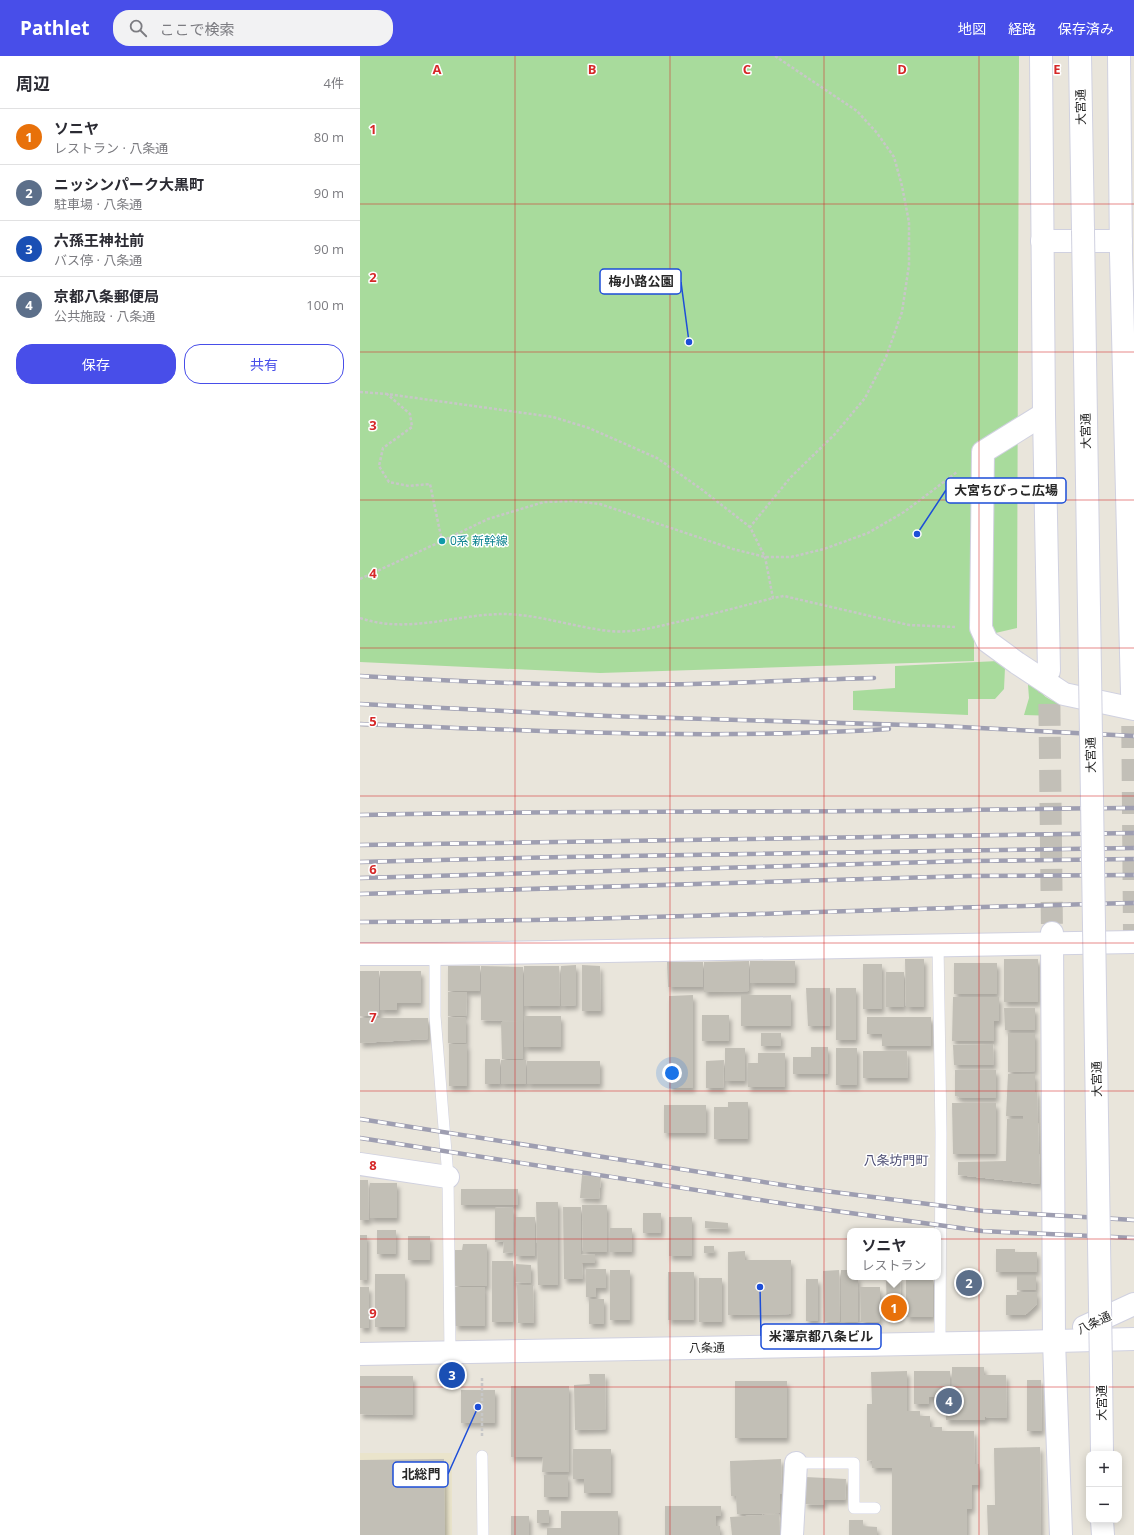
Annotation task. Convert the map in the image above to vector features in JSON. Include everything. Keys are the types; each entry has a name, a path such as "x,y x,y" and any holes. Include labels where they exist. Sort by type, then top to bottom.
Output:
{"street":[{"path":"1041,56 1044,414 1049,671"},
{"name":"大宮通","path":"1080,56 1102,1369 1102,1451"},
{"path":"1044,414 983,452 981,628 987,641 1064,694 1133,701 1125,233 1119,56"},
{"path":"1042,242 1125,233"},
{"path":"1134,932 1134,948"},
{"path":"360,954 435,954 938,944 1052,937 1134,942"},
{"path":"1052,937 1054,1341 1061,1535"},
{"path":"360,1164 448,1177"},
{"name":"八条通","path":"1054,1341 1134,1304"},
{"name":"八条通","path":"360,1354 940,1344 1134,1339"},
{"path":"792,1535 796,1463"},
{"path":"1102,1523 1102,1535"}],"lane":[{"path":"938,944 941,1132 941,1228"},
{"path":"435,954 435,1016 448,1177 450,1352"},
{"path":"940,1280 940,1344"},
{"path":"482,1456 483,1535"},
{"path":"796,1463 854,1462 854,1508 875,1508"}],"path":[{"path":"750,527 790,478 834,434 865,398 886,357 902,312 909,265 909,222 902,186 894,158 877,133 857,111 775,56"},
{"path":"360,392 387,394 552,416 589,428 657,458 701,489 750,527 765,557 773,598"},
{"path":"387,394 410,414 412,427 383,448 379,466 388,482 409,486 430,484 442,541"},
{"path":"360,580 488,519 544,502 573,501 600,504 733,549 765,557 792,556 824,549 868,533 904,512 983,452"},
{"path":"360,618 387,624 414,625 488,615 516,614 610,631 639,630 707,616 784,596 909,625 981,628"},
{"path":"482,1390 482,1423"}],"shaded area":[{"path":"360,1453 452,1453 452,1535 360,1535"}],"green space":[{"path":"360,56 1019,56 1017,628 974,638 974,661 600,673 360,662"},
{"path":"998,661 1005,668 1004,689 995,699 968,699 968,715 853,710 853,691 895,688 895,666"},
{"path":"1028,685 1036,686 1046,697 1058,702 1059,716 1024,715 1029,698"}],"building":[{"path":"905,959 924,959 924,1007 906,1007"},
{"path":"1004,959 1038,959 1038,1002 1004,1002"},
{"path":"749,961 749,991 704,992 704,962"},
{"path":"750,961 795,961 795,983 750,983"},
{"path":"667,962 703,962 703,987 668,987"},
{"path":"954,963 997,963 997,994 954,994"},
{"path":"863,964 882,964 882,1009 863,1009"},
{"path":"576,965 576,1005 561,1006 561,966"},
{"path":"582,965 600,966 601,1011 582,1011"},
{"path":"448,966 480,966 480,991 448,991"},
{"path":"481,966 523,967 523,1059 502,1059 501,1022 521,1021 481,1020"},
{"path":"524,966 559,966 560,1006 524,1006"},
{"path":"360,971 379,971 379,1016 360,1016"},
{"path":"380,971 421,971 421,1003 397,1003 397,1010 380,1010"},
{"path":"886,972 904,972 904,1007 886,1007"},
{"path":"806,988 830,988 830,1026 808,1026"},
{"path":"836,988 856,988 856,1040 836,1040"},
{"path":"448,992 467,992 466,1016 448,1016"},
{"path":"693,995 693,1088 669,1088 669,996"},
{"path":"741,995 791,995 791,1026 741,1026"},
{"path":"953,997 999,997 999,1021 994,1021 994,1041 952,1041"},
{"path":"1004,1008 1035,1008 1035,1030 1005,1030"},
{"path":"702,1015 729,1015 729,1041 702,1041"},
{"path":"524,1016 561,1016 561,1047 524,1047"},
{"path":"448,1017 466,1018 466,1043 448,1043"},
{"path":"867,1017 931,1017 931,1046 882,1046 882,1034 867,1034"},
{"path":"360,1018 428,1018 428,1039 360,1043"},
{"path":"761,1033 781,1033 781,1046 761,1046"},
{"path":"1008,1033 1035,1033 1035,1071 1008,1072"},
{"path":"449,1044 467,1044 467,1086 449,1086"},
{"path":"993,1044 994,1065 954,1065 953,1045"},
{"path":"811,1047 828,1047 828,1074 793,1074 793,1057 811,1057"},
{"path":"725,1048 745,1048 745,1081 725,1081"},
{"path":"836,1048 857,1048 857,1085 836,1085"},
{"path":"863,1051 907,1051 908,1078 863,1078"},
{"path":"758,1053 785,1053 785,1087 748,1087 748,1063 758,1063"},
{"path":"485,1059 500,1059 500,1084 485,1084"},
{"path":"501,1060 526,1060 526,1084 501,1084"},
{"path":"724,1060 723,1088 706,1088 706,1061"},
{"path":"527,1061 600,1061 600,1084 527,1084"},
{"path":"955,1070 996,1070 996,1098 959,1098 958,1096 955,1096"},
{"path":"1008,1074 1035,1074 1040,1184 958,1175 958,1162 1006,1161 1007,1119 1023,1119 1023,1116 1006,1116"},
{"path":"728,1102 748,1102 748,1139 714,1139 714,1107 728,1107"},
{"path":"952,1103 996,1103 996,1154 953,1154"},
{"path":"664,1105 706,1105 706,1133 664,1133"},
{"path":"582,1175 601,1177 599,1199 580,1198"},
{"path":"360,1180 368,1180 369,1220 360,1220"},
{"path":"370,1183 397,1183 397,1218 370,1218"},
{"path":"461,1189 518,1189 518,1205 461,1205"},
{"path":"536,1202 558,1202 558,1285 538,1285"},
{"path":"582,1205 607,1205 607,1252 583,1252"},
{"path":"513,1207 513,1252 503,1253 504,1241 495,1242 495,1208"},
{"path":"563,1207 581,1207 581,1255 595,1254 595,1263 582,1263 583,1279 564,1279"},
{"path":"643,1213 661,1213 661,1233 643,1233"},
{"path":"515,1217 535,1217 535,1256 516,1256"},
{"path":"669,1217 692,1217 692,1256 669,1256"},
{"path":"705,1221 728,1223 728,1229 705,1228"},
{"path":"610,1228 632,1228 632,1252 610,1252"},
{"path":"377,1230 396,1230 396,1254 377,1254"},
{"path":"360,1235 367,1235 367,1280 360,1280"},
{"path":"408,1236 430,1236 430,1260 408,1260"},
{"path":"463,1244 487,1244 487,1286 455,1286 455,1250 462,1250"},
{"path":"704,1246 714,1246 714,1253 704,1253"},
{"path":"996,1249 1015,1249 1015,1252 1037,1252 1037,1272 996,1272"},
{"path":"745,1251 745,1260 791,1260 791,1314 728,1315 728,1252"},
{"path":"492,1261 513,1261 513,1322 492,1322"},
{"path":"516,1264 531,1265 531,1283 515,1282"},
{"path":"586,1269 606,1269 606,1288 596,1288 596,1297 586,1297"},
{"path":"610,1270 630,1270 630,1320 610,1320"},
{"path":"839,1270 840,1321 824,1322 823,1271"},
{"path":"841,1270 847,1270 847,1280 858,1280 858,1322 841,1322"},
{"path":"668,1272 694,1272 694,1320 668,1320"},
{"path":"375,1274 405,1274 405,1327 375,1327"},
{"path":"1017,1276 1036,1276 1036,1290 1017,1290"},
{"path":"699,1278 722,1278 722,1322 699,1322"},
{"path":"806,1279 818,1279 818,1321 806,1321"},
{"path":"886,1280 900,1280 901,1317 887,1317"},
{"path":"906,1280 933,1280 933,1317 906,1317"},
{"path":"517,1285 533,1285 534,1323 518,1323"},
{"path":"360,1287 369,1287 369,1328 360,1328"},
{"path":"455,1287 485,1287 485,1326 455,1326"},
{"path":"860,1287 880,1287 880,1321 861,1322"},
{"path":"1017,1292 1037,1292 1037,1304 1025,1315 1006,1315 1006,1295 1017,1295"},
{"path":"589,1299 604,1299 604,1324 589,1324"},
{"path":"952,1367 984,1367 984,1375 1006,1375 1007,1418 985,1417 985,1420 946,1420 945,1399 952,1399"},
{"path":"907,1371 907,1411 920,1411 920,1416 930,1416 930,1427 942,1427 942,1431 974,1431 975,1464 979,1464 979,1485 972,1485 972,1509 967,1509 967,1535 892,1535 892,1468 872,1468 872,1460 867,1461 867,1404 872,1404 871,1372"},
{"path":"914,1371 950,1371 950,1396 929,1397 929,1404 914,1404"},
{"path":"589,1374 605,1374 606,1429 575,1430 574,1385 590,1384"},
{"path":"360,1376 413,1376 413,1415 360,1414"},
{"path":"1027,1380 1041,1380 1042,1431 1027,1431"},
{"path":"735,1381 787,1381 787,1438 735,1438"},
{"path":"511,1386 569,1386 569,1472 542,1472 543,1457 511,1457"},
{"path":"461,1390 495,1390 495,1423 461,1423"},
{"path":"1040,1447 1041,1535 988,1535 987,1505 995,1505 994,1448"},
{"path":"573,1449 611,1449 611,1493 584,1493 584,1479 573,1479"},
{"path":"444,1459 445,1535 360,1535 360,1460"},
{"path":"781,1459 782,1494 780,1494 780,1513 737,1514 736,1496 731,1496 730,1461"},
{"path":"544,1475 568,1475 568,1497 544,1497"},
{"path":"805,1477 846,1479 845,1500 824,1500 824,1505 805,1504"},
{"path":"665,1506 721,1506 721,1516 716,1516 716,1526 720,1526 720,1535 665,1535"},
{"path":"537,1510 549,1510 549,1523 537,1523"},
{"path":"561,1511 618,1511 618,1535 547,1535 547,1528 561,1528"},
{"path":"779,1514 780,1535 732,1535 730,1517"},
{"path":"511,1516 529,1516 529,1535 511,1535"},
{"path":"849,1520 863,1520 863,1526 877,1527 877,1535 849,1535"}],"tunnel":[{"path":"1049,671 1052,933"},
{"path":"1132,693 1134,932"}],"railway":[{"path":"360,676 426,680 623,685 874,678"},
{"path":"360,704 608,716 941,726 1134,736"},
{"path":"360,724 558,732 691,734 757,734 889,729"},
{"path":"360,815 550,812 899,811 1134,808"},
{"path":"360,845 1134,833"},
{"path":"360,862 564,857 1134,848"},
{"path":"360,878 967,861 1134,859"},
{"path":"360,894 969,876 1134,875"},
{"path":"360,922 650,917 1134,903"},
{"path":"360,1119 802,1188 983,1211 1134,1220"},
{"path":"360,1138 799,1206 982,1231 1134,1238"}],"place":[{"name":"梅小路公園","path":"689,342"},
{"name":"大宮ちびっこ広場","path":"917,534"},
{"name":"0系 新幹線","path":"442,541"},
{"name":"ニッシンパーク大黒町","path":"969,1283"},
{"name":"米澤京都八条ビル","path":"760,1287"},
{"name":"ソニヤ","path":"894,1308"},
{"name":"六孫王神社前","path":"452,1375"},
{"name":"京都八条郵便局","path":"949,1401"},
{"name":"北総門","path":"478,1407"}],"district":[{"name":"八条坊門町","path":"896,1160"}]}
